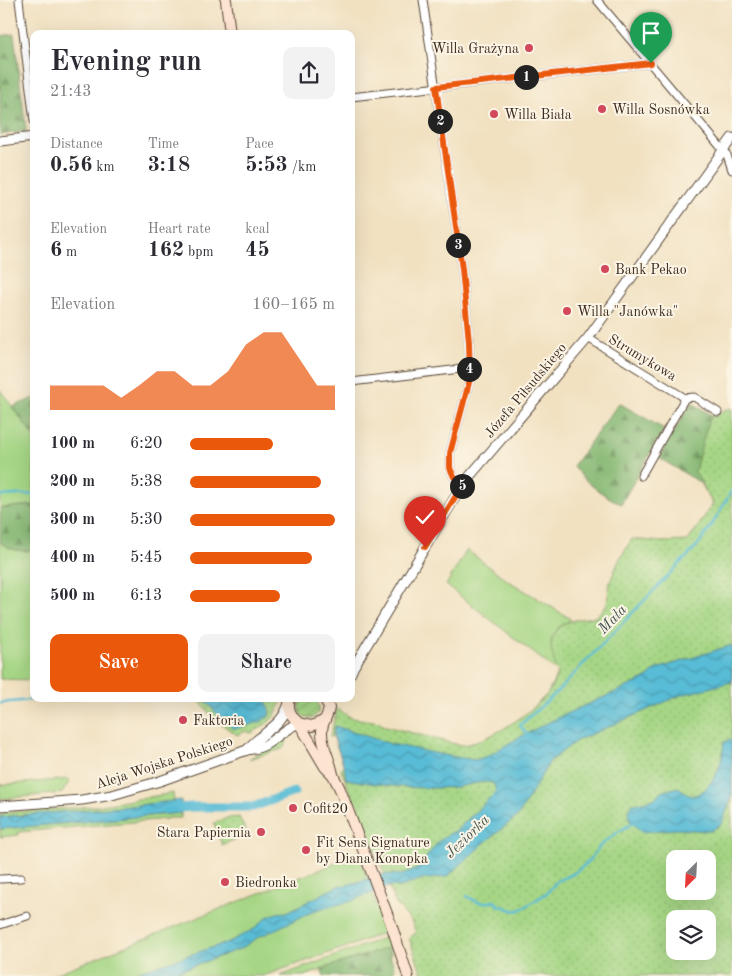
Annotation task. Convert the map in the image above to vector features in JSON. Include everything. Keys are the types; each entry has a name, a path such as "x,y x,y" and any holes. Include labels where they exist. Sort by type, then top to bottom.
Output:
{"main road":[{"path":"226,0 230,30"},
{"path":"329,702 322,729 322,737 332,764 333,775 345,801 392,924 408,976"},
{"path":"289,703 294,718 325,767 333,775"},
{"path":"301,728 312,726 325,720"}],"street":[{"path":"19,0 30,89"},
{"path":"423,0 462,269 469,342 470,379 450,453 450,468 454,477 463,484"},
{"path":"597,0 723,150 732,170"},
{"path":"355,97 651,63"},
{"path":"0,141 30,137"},
{"name":"Józefa Piłsudskiego","path":"355,665 463,484 588,338 732,138"},
{"name":"Strumykowa","path":"588,338 685,398 694,398 718,412"},
{"path":"355,382 469,368"},
{"name":"Strumykowa","path":"641,476 685,398"},
{"name":"Aleja Wojska Polskiego","path":"247,750 253,742 280,721 289,703"},
{"name":"Aleja Wojska Polskiego","path":"0,806 82,800 112,795 160,781 247,750 259,749 289,727 301,728"},
{"path":"0,879 21,878"},
{"path":"0,925 27,916"}],"green space":[{"path":"14,34 26,131 0,135 0,36"},
{"path":"0,390 30,431 30,505 0,508"},
{"path":"30,400 30,431 12,407"},
{"path":"691,402 732,429 732,478 701,522 713,504 701,483 659,458"},
{"path":"619,403 664,429 621,504 595,488 573,466"},
{"path":"732,408 732,976 423,976 409,938 416,933 412,922 396,904 358,805 352,797 341,770 344,766 333,736 330,737 337,709 352,718 380,722 382,725 459,745 469,744 493,734 532,709 550,691 558,672 554,668 551,648 553,635 557,629 568,622 596,617 607,604 610,582 619,560 632,539 661,542 688,541 713,504 695,471 709,419"},
{"path":"732,496 603,651 537,704 548,693 558,672 446,585 467,550 507,580 571,619 555,631 596,617 607,604 610,582 640,597"},
{"path":"30,505 30,550 16,550 0,542 0,508"},
{"path":"0,542 16,550 30,550 30,680 0,679"},
{"path":"200,702 280,702 278,710 271,720 251,733 246,731 237,735 213,718"},
{"path":"301,702 317,702 318,712 313,717 305,717 300,712 299,708"},
{"path":"287,736 286,744 282,749 249,759"},
{"path":"69,779 62,793 0,799 0,785"},
{"path":"173,793 174,801 0,817 0,813 97,806"},
{"path":"181,813 181,818 18,832 19,835 0,837 0,829"},
{"path":"239,817 247,834 222,845 214,823 227,818"},
{"path":"359,854 386,932 263,976 50,976"},
{"path":"387,937 392,954 390,954 387,948 304,976 280,976"},
{"path":"387,948 395,969 389,976 324,976 321,969"}],"water":[{"name":"Jeziorka","path":"732,645 732,682 681,695 576,741 550,761 518,816 483,844 447,877 419,880 401,887 390,886 349,902 316,910 257,938 240,949 165,976 124,976 229,942 254,929 267,917 287,912 340,885 343,886 386,874 402,875 417,869 439,841 456,831 496,792 494,784 486,782 456,787 414,788 346,779 344,766 333,735 335,726 391,744 475,760 488,756 561,716 645,679 657,669"},
{"path":"207,702 266,702 270,709 269,716 260,722 235,729 217,714"},
{"path":"732,739 732,796 722,823 711,831 676,829 642,832 630,821 628,811 631,805 654,799 660,792 678,787 691,796 702,791 712,781 718,771 724,742"},
{"path":"181,800 181,813 0,829 0,817"}],"waterway":[{"name":"Mała","path":"527,735 520,725 555,694 696,546 709,529 732,490"},
{"path":"0,496 30,494"},
{"path":"0,703 30,700"},
{"path":"169,809 253,807 294,792"},
{"path":"467,896 480,902 494,901 500,906 512,910 520,910 547,893 557,881 573,874 587,863 601,845 619,831 635,822"}],"place":[{"name":"Willa Grażyna","path":"529,48"},
{"name":"Willa Sosnówka","path":"602,109"},
{"name":"Willa Biała","path":"494,114"},
{"name":"Bank Pekao","path":"605,269"},
{"name":"Willa \"Janówka\"","path":"567,311"},
{"name":"Faktoria","path":"183,720"},
{"name":"Cofit20","path":"293,808"},
{"name":"Stara Papiernia","path":"261,832"},
{"name":"Fit Sens Signature by Diana Konopka","path":"306,850"},
{"name":"Biedronka","path":"225,882"}],"route":[{"path":"425,547 463,484 454,477 450,468 450,453 470,379 469,342 462,269 436,87 651,63"}]}
